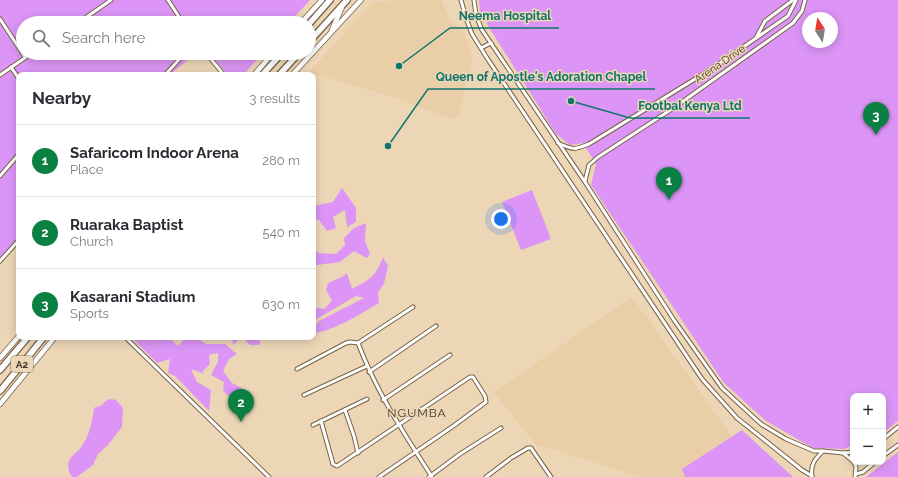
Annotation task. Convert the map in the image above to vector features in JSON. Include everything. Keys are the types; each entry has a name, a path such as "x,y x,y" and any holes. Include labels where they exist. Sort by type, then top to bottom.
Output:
{"highway":[{"path":"316,16 330,0"},
{"path":"316,34 345,2"},
{"path":"265,72 276,60"},
{"path":"282,72 293,60"},
{"name":"A2","path":"0,370 25,340"},
{"name":"A2","path":"0,391 42,340"}],"main road":[{"path":"307,16 322,0"},
{"path":"316,49 361,0"},
{"path":"331,33 345,2"},
{"path":"257,72 267,60"},
{"path":"295,72 306,60"},
{"path":"0,358 16,339"},
{"path":"0,404 53,340"}],"street":[{"path":"88,16 111,0"},
{"path":"168,0 178,16"},
{"path":"461,0 472,34 702,379 737,418 812,477"},
{"path":"474,0 476,15 482,30 585,182 674,320 722,388 762,424 786,439 814,450 850,452"},
{"path":"755,39 765,21 794,0"},
{"name":"Arena Drive","path":"558,143 576,149 589,144 713,68 788,16 794,0"},
{"name":"Arena Drive","path":"585,182 589,165 598,157 675,107 781,32 802,12 805,0"},
{"path":"0,19 16,44"},
{"path":"481,48 491,43"},
{"path":"0,75 22,60"},
{"path":"168,72 179,60"},
{"path":"212,60 222,72"},
{"path":"11,67 16,74"},
{"path":"0,176 16,157"},
{"path":"0,261 16,243"},
{"path":"296,369 346,343 358,343 413,307"},
{"path":"369,372 436,326"},
{"path":"128,340 269,477"},
{"path":"358,343 369,372 383,400 398,426 431,476 460,454 501,428"},
{"path":"383,400 450,355"},
{"path":"304,395 367,366"},
{"path":"321,421 334,466 337,466 470,377 473,377 485,396 486,402 379,477"},
{"path":"313,425 367,399"},
{"path":"345,410 358,453"},
{"path":"886,437 898,427"},
{"path":"886,454 898,445"},
{"path":"486,477 511,458 528,448 533,450 551,477"},
{"path":"812,477 811,466 816,457 823,451"},
{"path":"843,453 850,458"},
{"path":"855,465 856,475 863,472 871,465"},
{"path":"491,473 494,477"}],"shaded area":[{"path":"0,0 310,0 295,16 16,16 16,60 188,60 173,72 16,72 16,245 0,264"},
{"path":"393,0 441,0 450,20 464,32 472,59 459,114 452,119 396,98 316,74 316,72 309,72 371,4"},
{"path":"479,0 898,0 898,421 886,431 886,393 850,393 850,446 844,449 813,448 766,421 724,383 591,185 596,164 583,143 570,145 556,134 487,24 486,14 480,12"},
{"path":"215,60 257,60 246,72 225,72"},
{"path":"342,188 356,208 356,222 347,227 345,210 333,217 336,228 327,231 319,220 316,220 316,205 333,202"},
{"path":"532,190 551,239 521,250 502,202"},
{"path":"366,223 365,241 370,254 367,258 354,251 340,262 316,266 316,250 318,253 336,254 345,245 344,238 354,228"},
{"path":"383,257 388,266 384,284 378,292 379,303 337,326 316,333 316,325 319,321 364,298 356,296 316,319 316,308 324,309 332,301 326,290 328,283 342,277 347,273 352,289 371,277"},
{"path":"632,297 761,477 640,477 535,444 494,392"},
{"path":"134,340 172,340 178,346 183,340 200,340 206,344 225,344 237,354 229,359 223,371 232,383 245,390 237,403 223,391 224,382 211,375 218,362 218,353 209,355 210,364 202,372 204,374 191,369 197,382 211,390 209,411 175,376 168,373 170,359 157,363"},
{"path":"232,340 239,340 233,345"},
{"path":"245,340 260,340 259,345 250,345"},
{"path":"111,399 116,400 123,408 122,427 108,445 98,454 93,465 77,477 72,477 68,464 72,456 79,450 88,435 94,408 101,406"},
{"path":"742,430 793,477 685,477 682,469"},
{"path":"898,452 898,477 866,477 881,465 886,465 886,461"}],"place":[{"name":"Neema Hospital","path":"399,66"},
{"name":"Footbal Kenya Ltd","path":"571,101"},
{"name":"Kasarani Stadium","path":"876,135"},
{"name":"Queen of Apostle's Adoration Chapel","path":"388,146"},
{"name":"Safaricom Indoor Arena","path":"669,200"},
{"name":"Ruaraka Baptist","path":"241,422"}],"district":[{"name":"NGUMBA","path":"417,413"}]}
